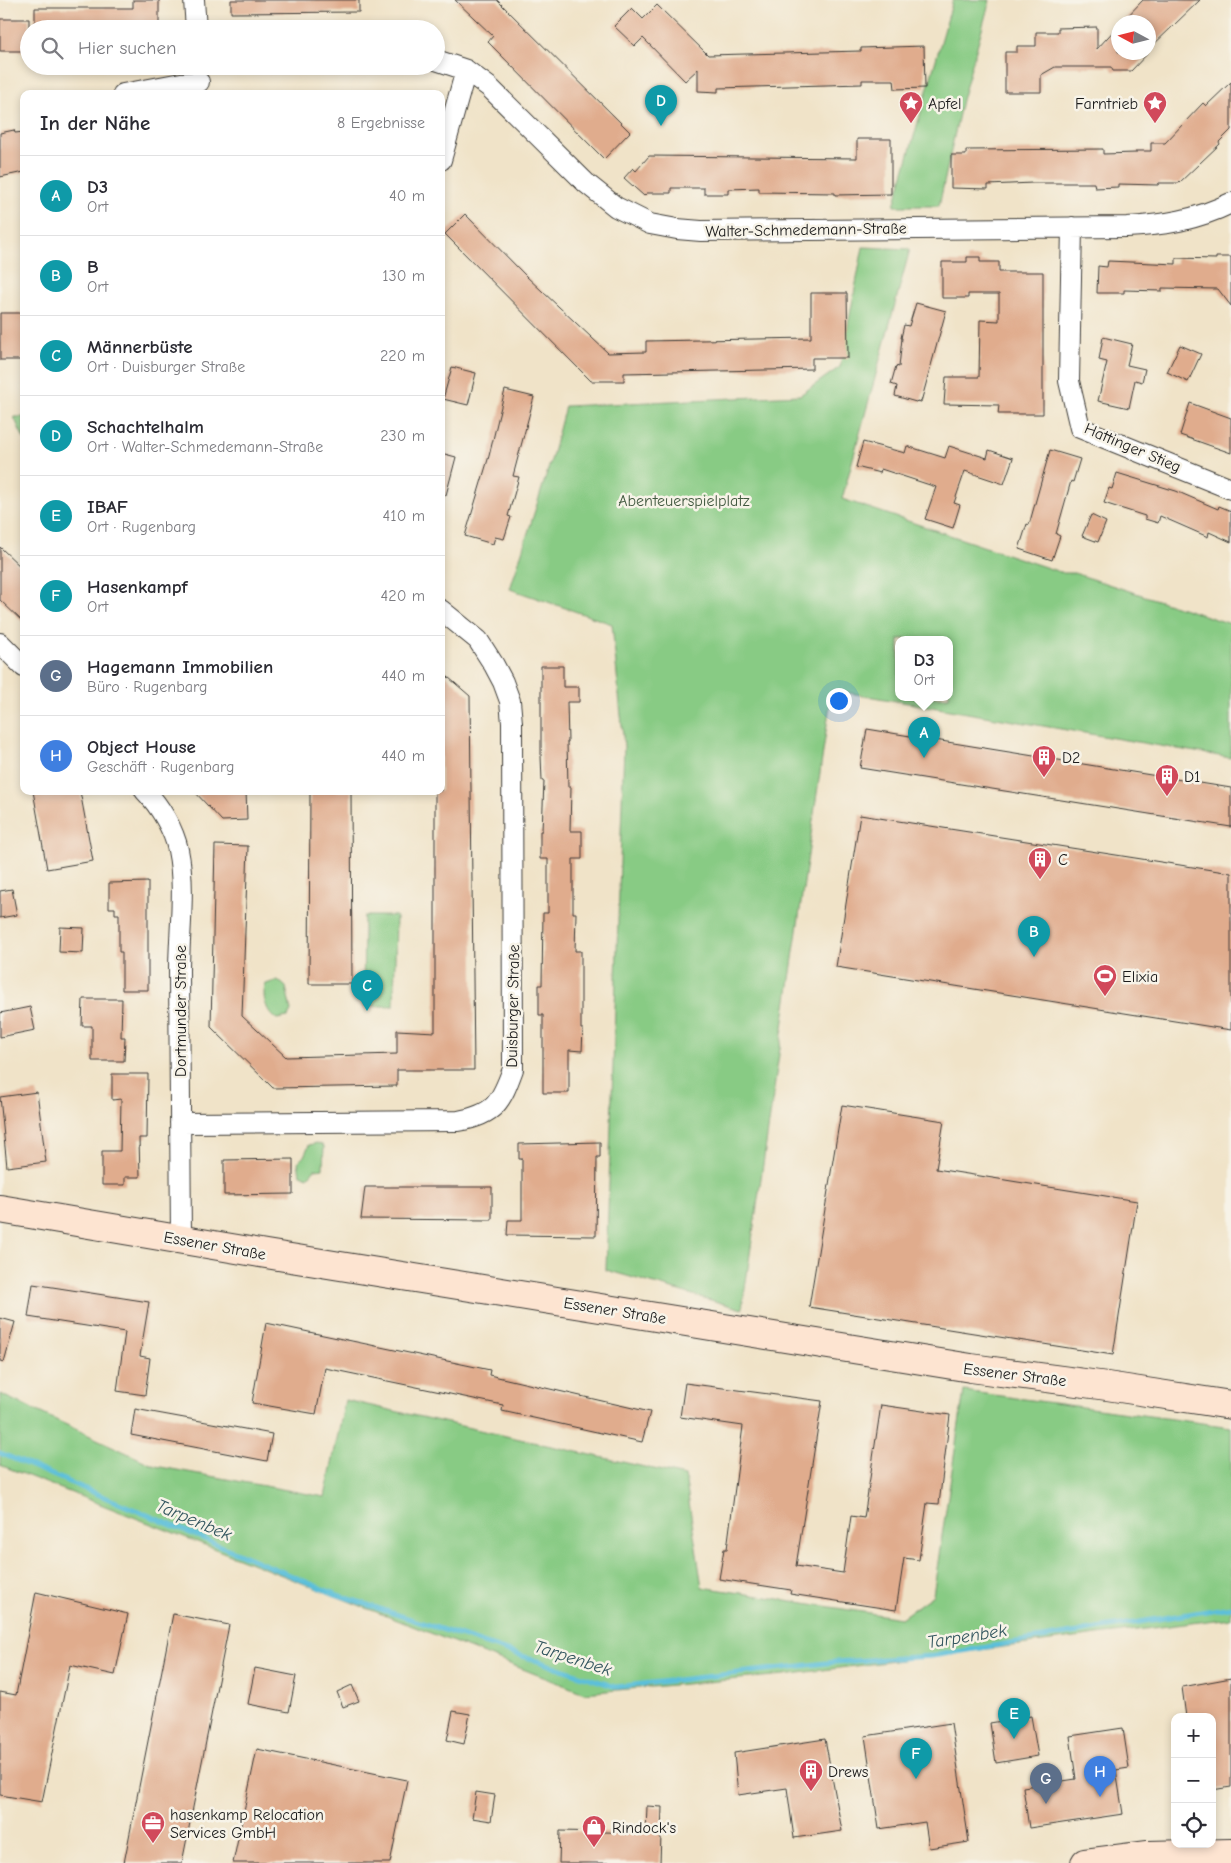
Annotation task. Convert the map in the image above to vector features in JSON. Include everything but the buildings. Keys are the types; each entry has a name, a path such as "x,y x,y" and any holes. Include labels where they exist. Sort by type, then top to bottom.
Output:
{"street":[{"path":"194,0 195,20"},
{"name":"Walter-Schmedemann-Straße","path":"445,63 466,70 489,87 601,196 632,216 650,224 677,229 701,231 1127,227 1176,223 1231,203"},
{"path":"445,146 466,70"},
{"path":"144,90 199,81"},
{"name":"Hattinger Stieg","path":"1072,228 1069,381 1080,428 1231,488"},
{"name":"Duisburger Straße","path":"180,1124 458,1121 473,1119 486,1113 500,1099 513,1069 511,708 503,682 478,640 445,613"},
{"path":"0,643 20,663"},
{"name":"Dortmunder Straße","path":"149,795 169,826 178,847 181,866 179,968 181,1240"},
{"name":"Essener Straße","path":"0,1209 971,1368 1231,1405"},
{"path":"1085,1863 1148,1855 1231,1853"}],"green space":[{"path":"953,0 990,0 962,100 939,206 894,206"},
{"name":"Abenteuerspielplatz","path":"863,247 910,249 842,499 1063,573 1074,573 1231,624 1231,758 897,701 953,701 953,636 895,636 895,701 832,690 742,1309 606,1270 624,746 612,624 510,589 552,457 565,406 800,395 840,367"},
{"path":"14,417 20,417 20,430"},
{"path":"364,916 396,916 394,1006 363,1006"},
{"path":"278,980 286,987 291,1011 288,1017 277,1019 267,1008 264,993 266,984"},
{"path":"317,1143 324,1146 323,1168 315,1169 308,1177 300,1174 298,1162 304,1156 309,1145"},
{"path":"964,1391 1231,1427 1231,1618 784,1675 584,1693 0,1465 0,1394 155,1466 325,1497 345,1400 685,1476 702,1587 901,1618 933,1595"}],"waterway":[{"name":"Tarpenbek","path":"0,1453 335,1594 616,1687 835,1662 932,1656 1231,1607"}],"place":[{"name":"Apfel","path":"911,124"},
{"name":"Farntrieb","path":"1155,124"},
{"name":"Schachtelhalm","path":"661,126"},
{"name":"D3","path":"924,758"},
{"name":"D2","path":"1044,778"},
{"name":"D1","path":"1167,797"},
{"name":"C","path":"1040,880"},
{"name":"B","path":"1034,957"},
{"name":"Elixia","path":"1105,997"},
{"name":"Männerbüste","path":"367,1011"},
{"name":"IBAF","path":"1014,1739"},
{"name":"Hasenkampf","path":"916,1779"},
{"name":"Drews","path":"811,1792"},
{"name":"Object House","path":"1100,1797"},
{"name":"Hagemann Immobilien","path":"1046,1804"},
{"name":"hasenkamp Relocation Services GmbH","path":"153,1844"},
{"name":"Rindock's","path":"594,1848"}]}
